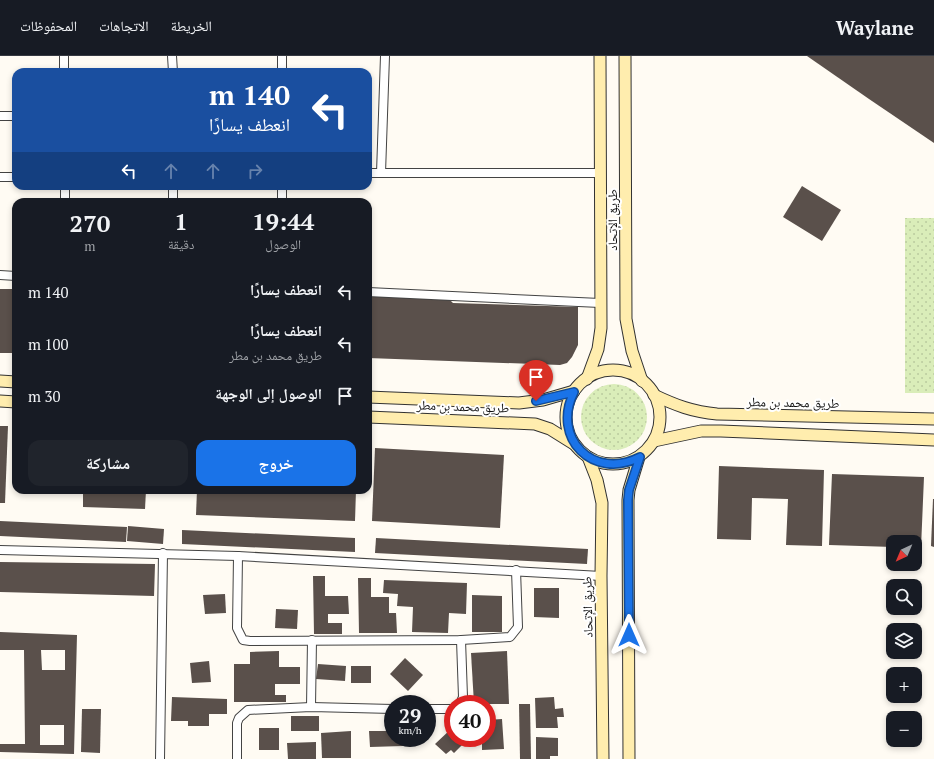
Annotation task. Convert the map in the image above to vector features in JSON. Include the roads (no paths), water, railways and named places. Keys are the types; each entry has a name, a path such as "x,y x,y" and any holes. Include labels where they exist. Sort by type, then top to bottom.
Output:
{"street":[{"path":"64,56 64,68"},
{"path":"172,56 173,68"},
{"path":"282,56 282,68"},
{"path":"382,173 385,56"},
{"name":"طريق اﻹتحاد","path":"587,379 599,343 601,328 600,56"},
{"name":"طريق اﻹتحاد","path":"625,56 626,319 632,351 642,381"},
{"path":"0,116 12,116"},
{"path":"372,173 600,173"},
{"path":"0,177 12,177"},
{"path":"0,275 12,276"},
{"path":"372,292 600,303"},
{"path":"629,759 628,500 629,490 640,457 654,441 660,423 660,413 654,395 642,381 634,376 615,371 605,371 587,379 574,392 568,407 567,424 575,445 588,457 598,462 619,464 640,457"},
{"path":"0,381 12,382"},
{"name":"طريق محمد بن مطر","path":"372,397 519,403 543,400 574,392"},
{"name":"طريق محمد بن مطر","path":"654,395 682,408 711,414 934,419"},
{"path":"0,401 12,402"},
{"name":"طريق محمد بن مطر","path":"372,417 535,424 550,429 575,445"},
{"path":"654,441 695,432 721,431 934,440"},
{"name":"طريق اﻹتحاد","path":"588,457 597,480 602,503 601,576 603,759"},
{"path":"0,550 238,556 516,570 601,576"},
{"path":"160,759 163,553"},
{"path":"238,556 237,628 243,640 461,640 505,638 514,633 518,627 516,570"},
{"path":"311,707 312,640"},
{"path":"461,640 463,695"},
{"path":"237,759 237,723 243,714 248,710 311,707 384,709"}]}
